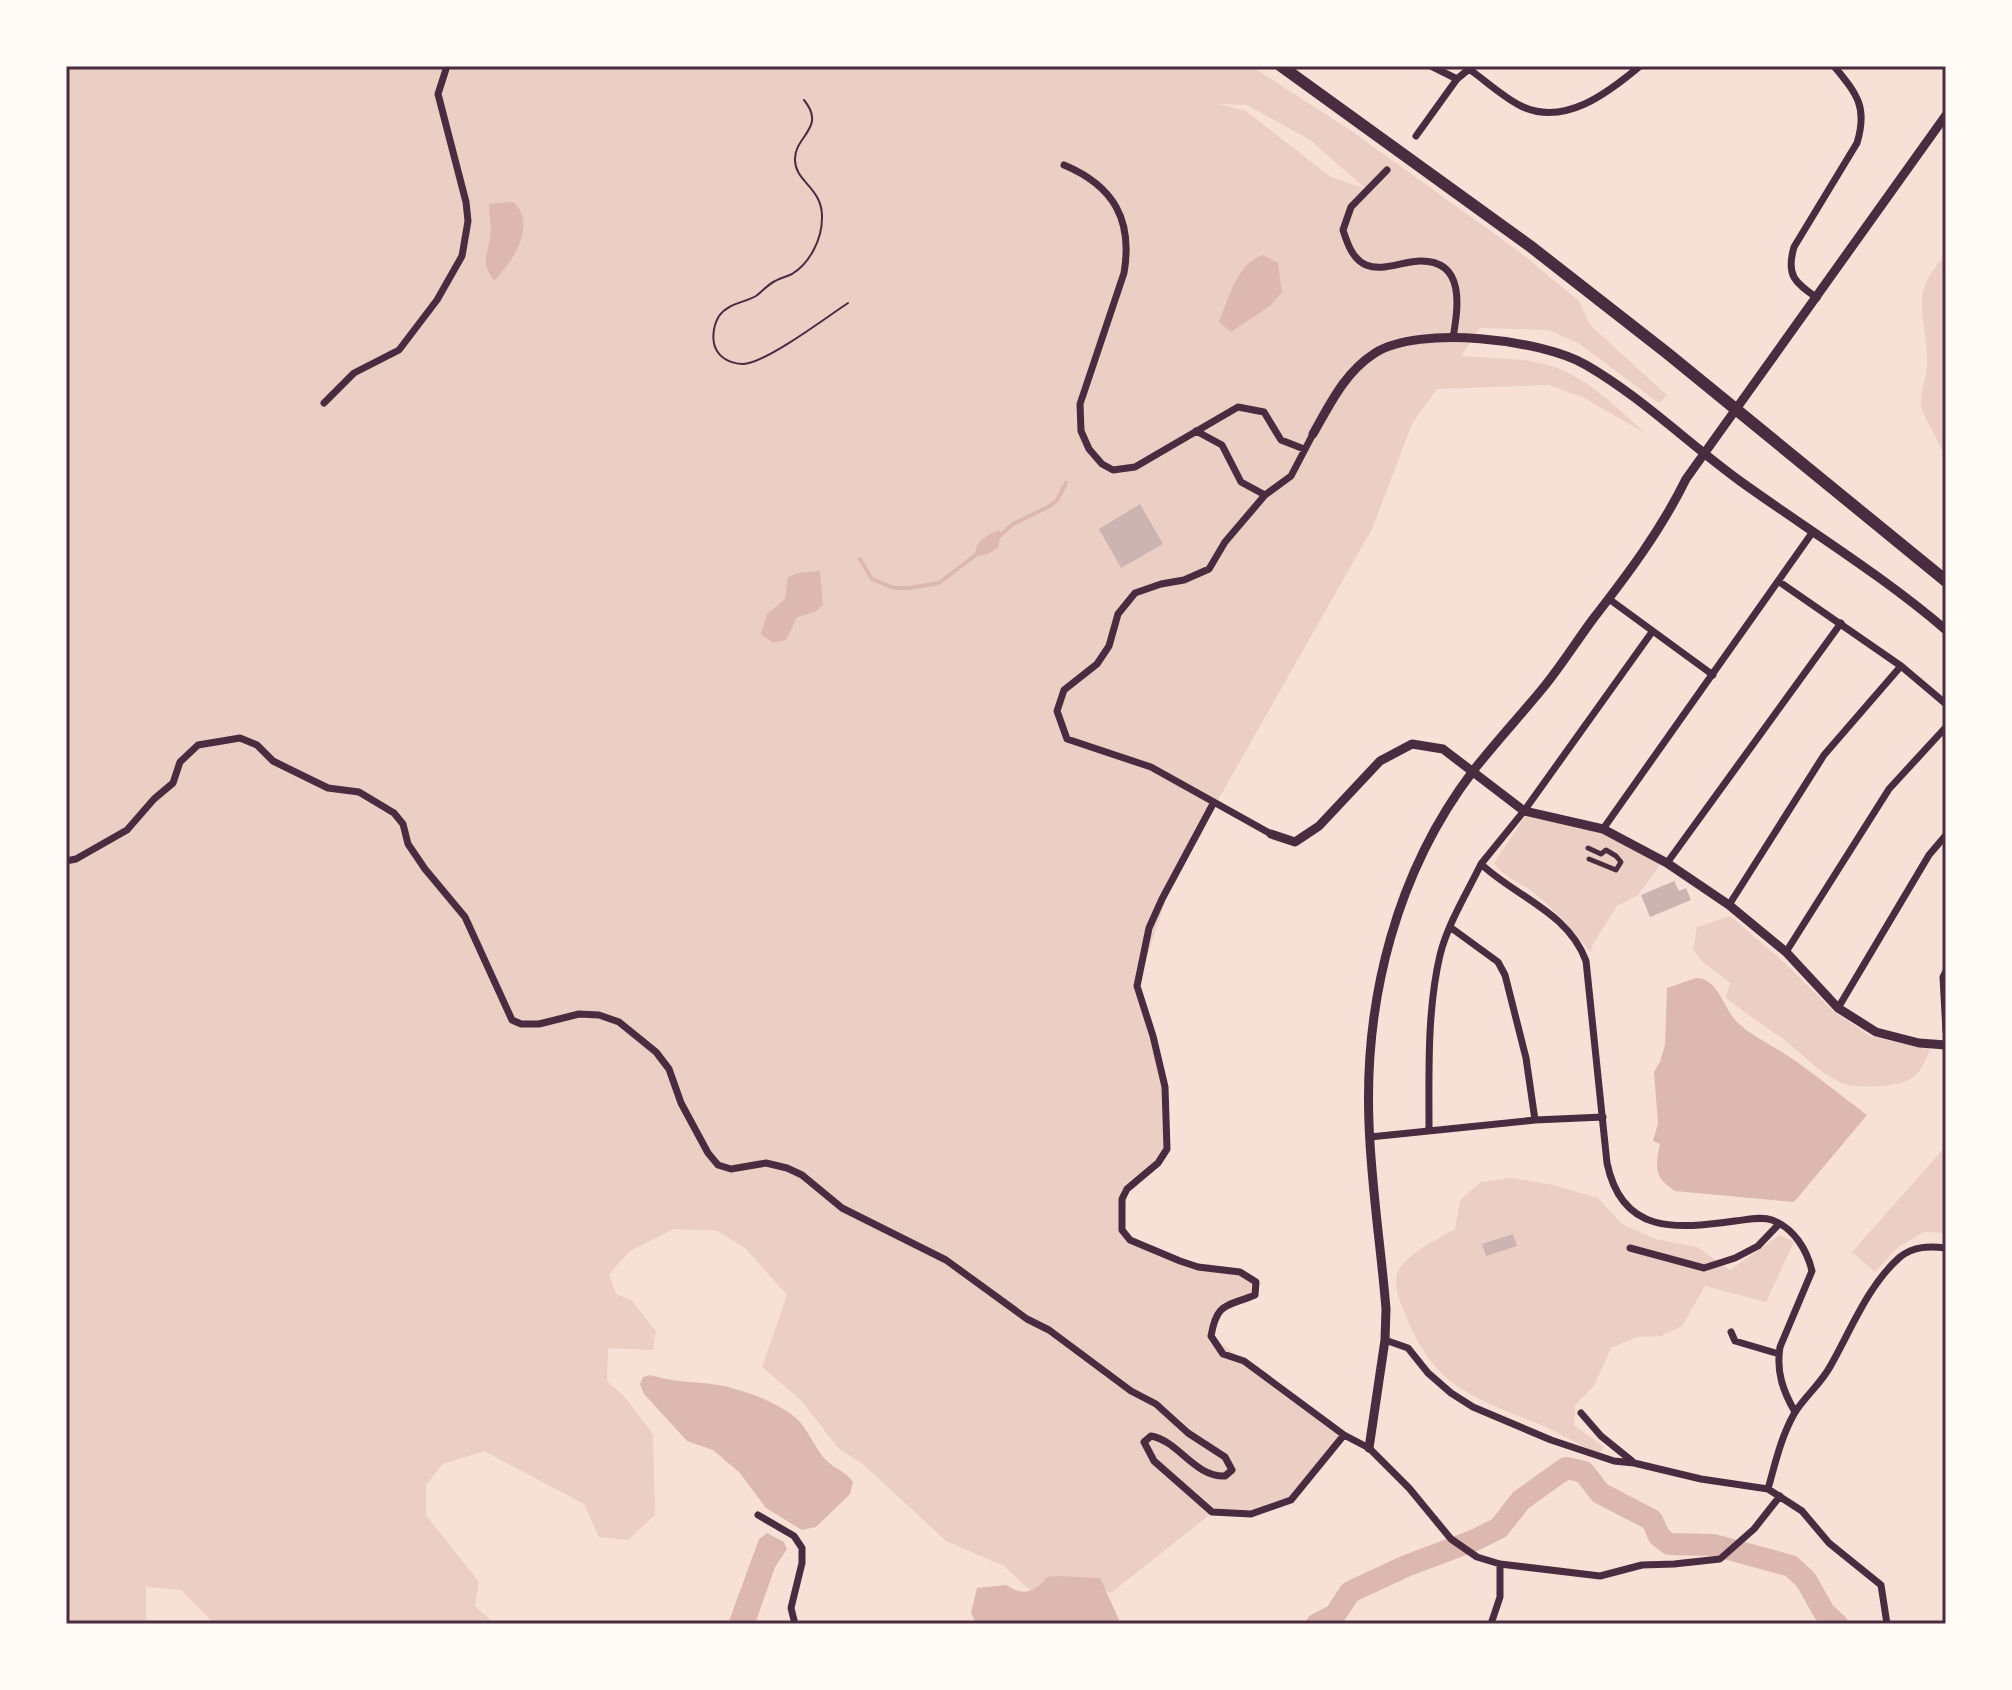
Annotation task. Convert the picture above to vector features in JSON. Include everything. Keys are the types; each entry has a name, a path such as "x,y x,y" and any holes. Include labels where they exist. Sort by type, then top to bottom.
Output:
{"highway":[{"path":"1281,66 1530,246 1667,353 1946,581"}],"street":[{"path":"324,403 354,373 399,350 437,300 462,256 468,221 466,202 438,94 447,66"},
{"path":"1431,66 1457,79"},
{"path":"1416,136 1457,79 1469,68 1521,106 1546,114 1576,109 1640,66"},
{"path":"1817,298 1794,279 1789,264 1794,247 1857,143 1863,124 1861,105 1834,66"},
{"path":"1369,1448 1385,1340 1386,1309 1370,1137 1371,1045 1379,985 1390,940 1423,850 1449,805 1544,686 1669,515 1686,479 1946,115"},
{"path":"1064,165 1107,191 1119,212 1126,236 1124,273 1080,404 1081,431 1106,468 1122,470 1135,467 1238,407 1264,412 1281,440 1304,449"},
{"path":"1387,170 1351,207 1343,230 1350,250 1363,264 1372,267 1422,261 1441,266 1456,284 1458,307 1453,338"},
{"path":"1946,630 1584,363 1552,351 1514,343 1421,338 1376,352 1340,386 1291,476 1265,495 1225,542 1209,569 1184,580 1135,593 1118,614 1109,646 1097,664 1064,690 1057,711 1067,739 1151,767 1271,834 1295,842 1319,826 1380,761 1412,744 1443,749 1524,811 1603,829 1667,863 1729,905 1786,952 1838,1008 1876,1032 1919,1043 1946,1045"},
{"path":"1196,431 1222,445 1241,482 1265,495"},
{"path":"1603,829 1812,533"},
{"path":"1778,581 1901,666 1946,704"},
{"path":"1609,599 1713,675"},
{"path":"1667,863 1841,623"},
{"path":"1429,1129 1430,1024 1440,954 1450,927 1481,864 1524,811 1652,632"},
{"path":"1729,905 1824,755 1901,666"},
{"path":"1786,952 1889,789 1946,727"},
{"path":"66,861 76,859 127,830 173,783 180,762 198,745 240,738 257,745 273,761 287,768 328,788 359,792 394,813 403,824 408,844 425,869 465,917 512,1020 521,1024 539,1024 579,1014 599,1015 619,1022 656,1052 669,1069 681,1103 708,1153 718,1165 731,1169 766,1163 802,1175 842,1208 946,1260 1131,1391 1156,1404 1188,1433 1225,1457 1232,1470 1225,1476 1213,1476 1160,1438 1151,1436 1144,1442 1154,1461 1212,1512 1251,1514 1291,1500 1344,1435"},
{"path":"1214,802 1149,928 1137,986 1165,1087 1167,1149 1158,1163 1127,1189 1122,1199 1122,1230 1130,1240 1198,1267 1240,1272 1256,1282 1255,1295 1226,1305 1215,1317 1211,1336 1223,1354 1244,1361 1344,1435 1369,1448 1409,1488 1451,1539 1477,1557 1500,1564 1600,1576 1642,1565 1720,1559 1754,1529 1780,1496"},
{"path":"1838,1008 1929,855 1946,835"},
{"path":"1588,848 1601,854 1606,850 1621,862 1616,870 1589,859"},
{"path":"1481,864 1549,913 1579,946 1586,961 1610,1177 1617,1195 1630,1210 1651,1222 1677,1227 1771,1219 1797,1237 1812,1271 1779,1354 1779,1376 1795,1412"},
{"path":"1450,927 1498,962 1505,975 1526,1058 1535,1120"},
{"path":"1946,971 1943,977 1946,1031"},
{"path":"1370,1137 1429,1129 1603,1117"},
{"path":"1630,1248 1704,1268 1735,1258 1758,1246 1779,1224"},
{"path":"1768,1489 1795,1412 1818,1387 1851,1325 1881,1279 1901,1256 1925,1245 1946,1248"},
{"path":"1731,1332 1735,1341 1779,1354"},
{"path":"1385,1340 1408,1348 1428,1373 1473,1407 1584,1452 1701,1479 1768,1489 1802,1511 1829,1543 1881,1585 1887,1624"},
{"path":"1581,1413 1601,1436 1634,1463"},
{"path":"758,1515 794,1536 802,1548 802,1563 791,1608 795,1624"},
{"path":"1491,1624 1500,1597 1500,1564"}],"path":[{"path":"804,100 812,110 812,123 794,159 797,172 818,197 823,216 821,232 811,257 791,274 722,312 713,333 717,350 725,360 750,363 809,330 848,303"}],"shaded area":[{"path":"66,66 1251,66 1350,130 1521,253 1579,301 1590,325 1667,395 1659,403 1578,343 1548,330 1480,328 1461,356 1530,361 1563,371 1593,388 1645,433 1584,398 1549,385 1437,389 1412,424 1372,529 1173,879 1137,986 1166,1101 1167,1149 1128,1189 1122,1230 1176,1259 1230,1271 1256,1282 1255,1294 1226,1305 1211,1336 1344,1435 1291,1500 1251,1514 1213,1512 1111,1593 1095,1586 1048,1607 1004,1566 946,1541 865,1466 838,1448 801,1400 762,1367 787,1295 745,1248 717,1231 674,1229 630,1251 609,1274 616,1294 631,1300 656,1331 653,1350 608,1348 607,1381 624,1396 653,1434 655,1515 628,1540 599,1537 584,1504 484,1451 443,1464 426,1485 426,1515 479,1582 475,1606 495,1624 447,1621 420,1624 215,1624 181,1590 146,1587 146,1624 66,1624","holes":["1219,104 1247,105 1310,140 1366,189 1331,177 1246,111"]},
{"path":"514,202 521,211 523,232 515,254 494,281 486,260 491,234 489,204"},
{"path":"1263,255 1278,263 1282,292 1270,306 1231,332 1219,322 1230,293 1246,266"},
{"path":"1946,255 1946,462 1922,411 1921,400 1927,367 1922,296 1933,269"},
{"path":"998,530 1001,532 998,548 986,555 976,556 979,543"},
{"path":"820,571 823,605 815,612 797,617 786,640 773,643 761,634 767,614 785,599 788,577"},
{"path":"1527,814 1601,833 1661,864 1637,896 1617,906 1593,944 1591,953 1550,907 1494,863"},
{"path":"1730,916 1786,964 1833,1011 1870,1036 1930,1050 1915,1076 1883,1086 1855,1086 1840,1082 1726,998 1730,983 1703,962 1693,949 1697,927"},
{"path":"1696,978 1704,979 1715,988 1731,1015 1745,1029 1800,1064 1867,1115 1794,1202 1675,1191 1660,1176 1657,1159 1660,1144 1653,1141 1658,1123 1654,1072 1665,1045 1667,988"},
{"path":"1946,1146 1946,1233 1924,1232 1897,1248 1875,1272 1852,1252"},
{"path":"1512,1178 1553,1185 1598,1198 1622,1224 1656,1239 1697,1247 1730,1270 1780,1235 1794,1242 1766,1302 1705,1286 1682,1326 1661,1336 1637,1337 1611,1348 1594,1386 1575,1405 1574,1425 1604,1447 1599,1454 1475,1397 1458,1386 1429,1359 1417,1340 1398,1295 1396,1279 1401,1266 1422,1248 1455,1229 1460,1200 1481,1182"},
{"path":"650,1375 732,1388 760,1397 785,1410 802,1424 825,1459 853,1482 850,1494 816,1527 802,1530 766,1508 740,1473 713,1450 687,1441 644,1394 640,1384 643,1377"},
{"path":"767,1533 784,1542 787,1549 775,1567 755,1624 728,1624 759,1539"},
{"path":"1047,1577 1100,1578 1121,1624 976,1624 971,1613 977,1588 1007,1585 1023,1592 1038,1586"}],"building":[{"path":"1140,504 1163,544 1121,568 1099,529"},
{"path":"1674,881 1679,891 1686,888 1691,900 1650,917 1641,895"},
{"path":"1513,1234 1517,1246 1486,1256 1482,1244"}],"waterway":[{"path":"997,538 1013,524 1050,506 1066,483"},
{"path":"860,559 872,579 894,588 909,588 939,583 977,554"},
{"path":"1317,1624 1335,1615 1350,1592 1499,1528 1521,1500 1566,1468 1584,1472 1600,1493 1652,1520 1659,1536 1669,1544 1714,1545 1791,1566 1806,1580 1824,1612 1837,1624"}]}
